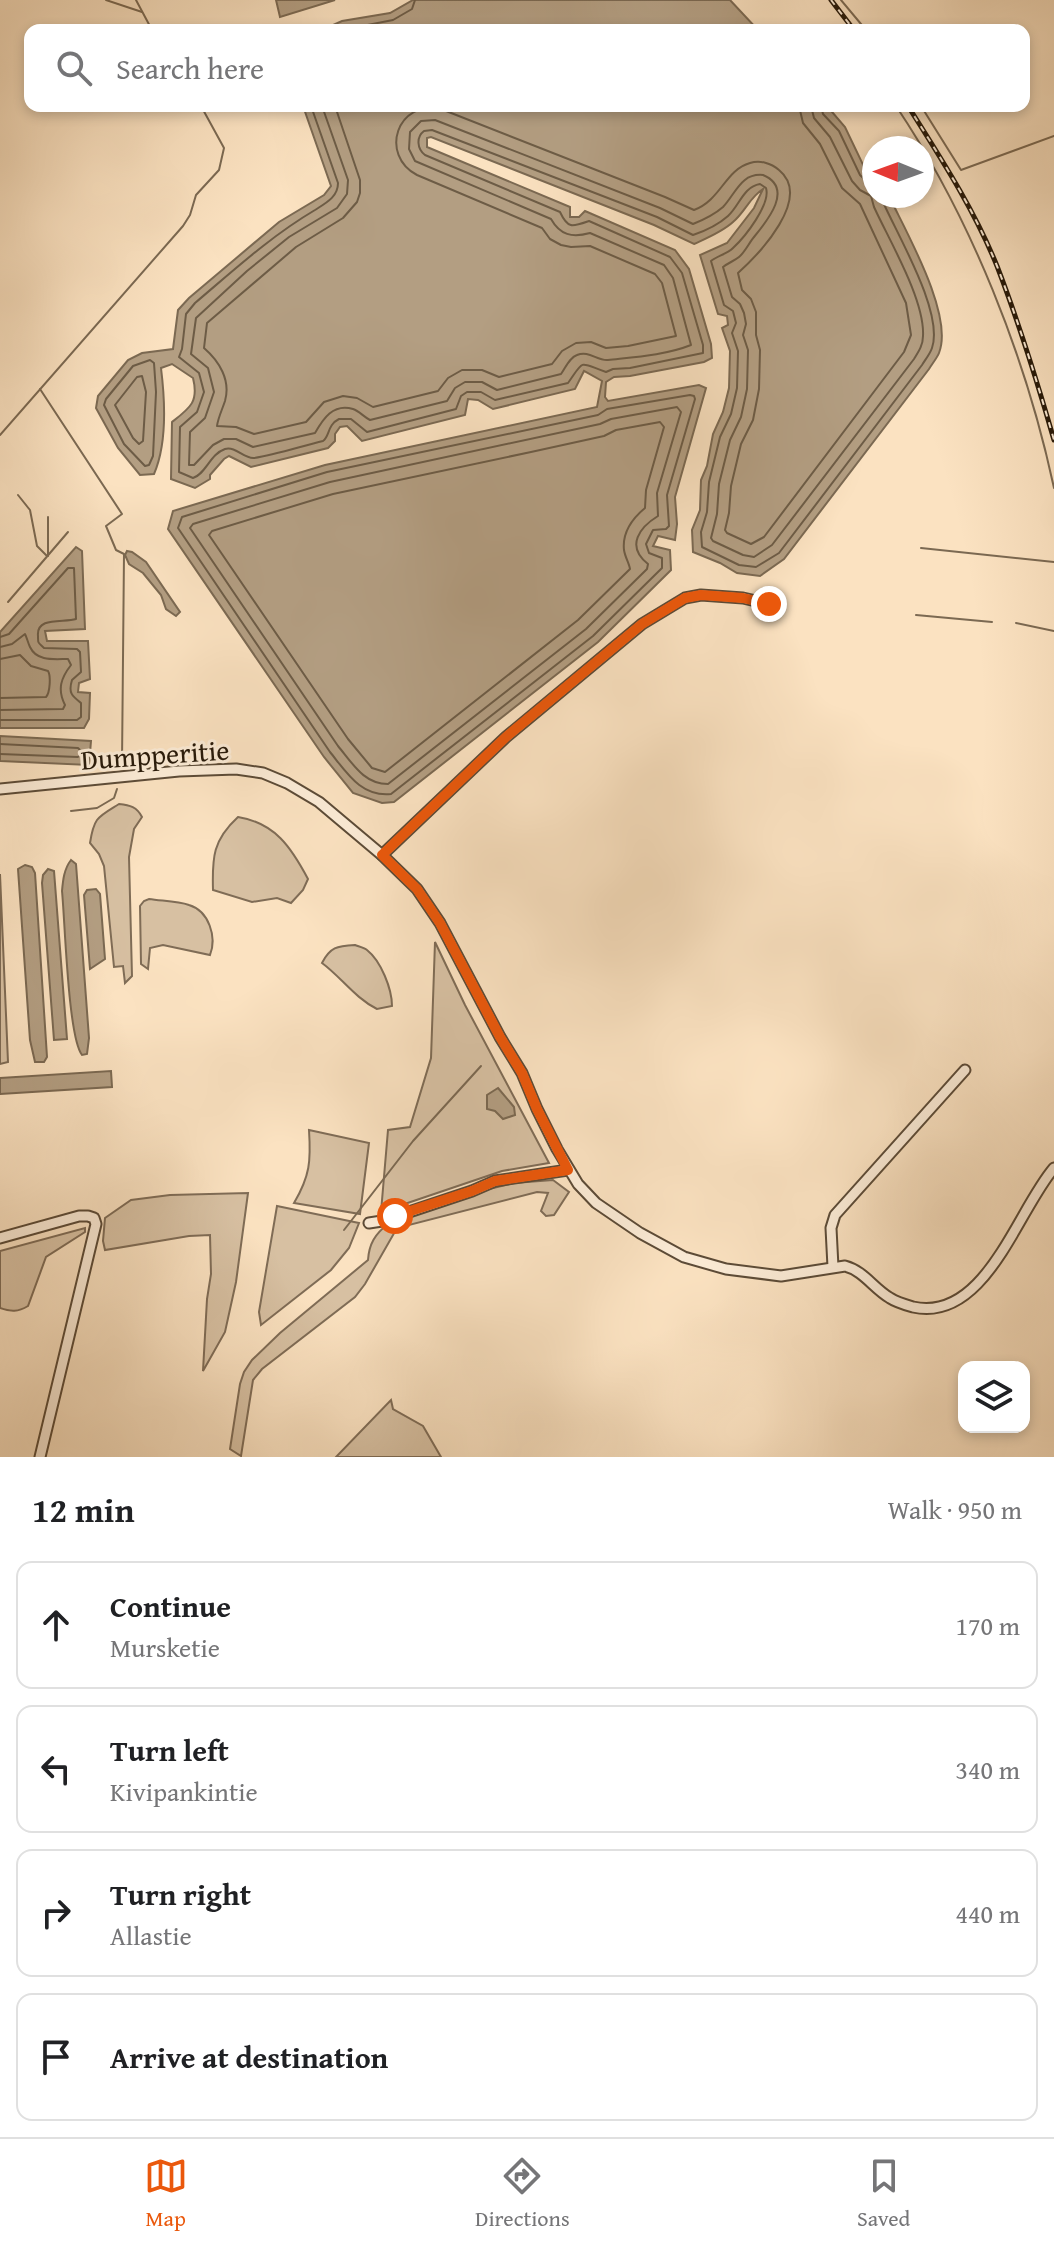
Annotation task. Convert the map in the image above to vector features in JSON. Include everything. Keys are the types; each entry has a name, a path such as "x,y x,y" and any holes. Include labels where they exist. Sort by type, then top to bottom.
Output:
{"street":[{"path":"382,855 506,737 642,624 685,598 701,595 743,598 769,604"},
{"name":"Dumpperitie","path":"0,789 179,771 236,769 263,773 287,783 319,802 417,889 440,923 493,1025 522,1073 568,1170 596,1203 640,1233 684,1257 726,1269 781,1276 833,1267"},
{"path":"965,1070 835,1215 831,1228 833,1267 854,1269 890,1298 914,1307 947,1305 964,1298 991,1267 1054,1168"},
{"path":"369,1223 495,1181 568,1170"},
{"path":"0,1238 79,1216 94,1218 96,1224 40,1457"}],"shaded area":[{"path":"119,804 133,807 142,817 134,829 129,857 132,976 125,983 123,966 114,967 104,866 90,843 98,819"},
{"path":"238,817 272,831 295,857 308,879 291,903 277,898 252,902 213,890 216,850 223,833"},
{"path":"0,874 8,1062 0,1064"},
{"path":"149,899 184,904 202,913 212,933 210,955 163,945 150,948 148,969 141,964 140,906"},
{"path":"435,942 549,1163 502,1171 381,1212 388,1130 410,1127 431,1058"},
{"path":"355,945 366,949 377,961 388,984 392,1006 377,1009 322,963 335,948"},
{"path":"309,1130 369,1143 360,1214 294,1203 308,1168"},
{"path":"553,1180 569,1192 554,1215 546,1216 541,1211 548,1193 537,1192 397,1228 355,1297 262,1369 253,1380 241,1456 230,1449 240,1384 252,1360 368,1260 371,1244 383,1228 489,1189 514,1183"},
{"path":"248,1193 236,1282 225,1332 203,1371 211,1274 210,1235 105,1250 105,1218 131,1200 170,1195"},
{"path":"277,1206 359,1223 349,1248 331,1270 261,1325 259,1312"},
{"path":"85,1228 85,1232 46,1257 28,1306 14,1311 0,1308 0,1251"},
{"path":"391,1400 393,1409 423,1426 441,1457 336,1457"}],"water":[{"path":"276,0 335,0 280,17"},
{"path":"413,0 730,0 752,24 335,24 390,13"},
{"path":"305,112 832,112 845,127 862,163 862,208 895,208 916,251 940,318 942,337 939,353 784,559 760,576 737,573 693,552 692,530 700,510 701,480 729,388 730,351 722,328 728,325 727,316 718,314 700,255 727,243 754,208 763,189 729,226 694,244 654,225 427,138 427,147 570,207 570,217 579,217 585,211 675,250 689,269 711,344 712,358 704,362 614,377 606,382 605,397 608,401 699,385 706,388 675,497 675,540 658,536 653,546 670,550 671,570 598,642 394,802 382,803 353,793 324,757 168,529 173,511 325,465 597,407 602,381 584,371 575,389 493,409 478,400 468,399 465,415 362,441 347,426 340,427 335,441 328,448 251,467 229,456 210,475 210,479 195,488 171,479 172,422 192,404 195,393 193,378 172,364 161,368 164,422 158,462 154,474 140,475 118,448 96,408 98,396 128,360 142,353 173,349 178,310 189,298 279,222 324,195 331,186"},
{"path":"76,547 82,551 85,629 45,631 47,641 88,641 90,679 79,683 78,692 90,693 89,719 84,728 0,728 0,632"},
{"path":"127,551 146,562 180,612 176,616 166,609 161,595 143,573 129,564 125,555"},
{"path":"0,736 91,741 89,765 0,761"},
{"path":"71,860 76,864 89,1038 87,1054 82,1055 70,1003 62,891 65,871"},
{"path":"25,865 32,867 35,873 47,1057 44,1062 35,1062 30,1040 18,869"},
{"path":"48,869 54,871 67,1039 54,1040 42,883"},
{"path":"96,889 100,894 105,959 90,969 84,895 87,890"},
{"path":"111,1071 112,1087 0,1094 0,1078"},
{"path":"498,1088 514,1107 515,1115 503,1119 495,1111 487,1109 487,1095"}],"waterway":[{"path":"106,0 142,12"},
{"path":"136,0 149,24"},
{"path":"841,0 861,24"},
{"path":"0,435 183,226 196,195 219,170 224,148 204,112"},
{"path":"900,112 948,195 993,290 1028,389 1054,488"},
{"path":"925,112 961,170 1054,136"},
{"path":"40,389 122,514 106,526 116,550 124,554 122,762"},
{"path":"18,495 30,510 37,546 47,556"},
{"path":"48,517 48,556"},
{"path":"8,602 68,532"},
{"path":"921,548 1054,562"},
{"path":"916,615 992,622"},
{"path":"1016,623 1054,631"},
{"path":"71,811 97,808 114,798 117,789"},
{"path":"344,1230 413,1141 481,1066"}],"railway":[{"path":"831,0 849,24"},
{"path":"912,112 956,184 988,245 1020,331 1054,440"}],"route":[{"path":"395,1216 495,1181 568,1170 522,1073 440,923 417,889 382,855 506,737 642,624 685,598 701,595 743,598 769,604"}]}
